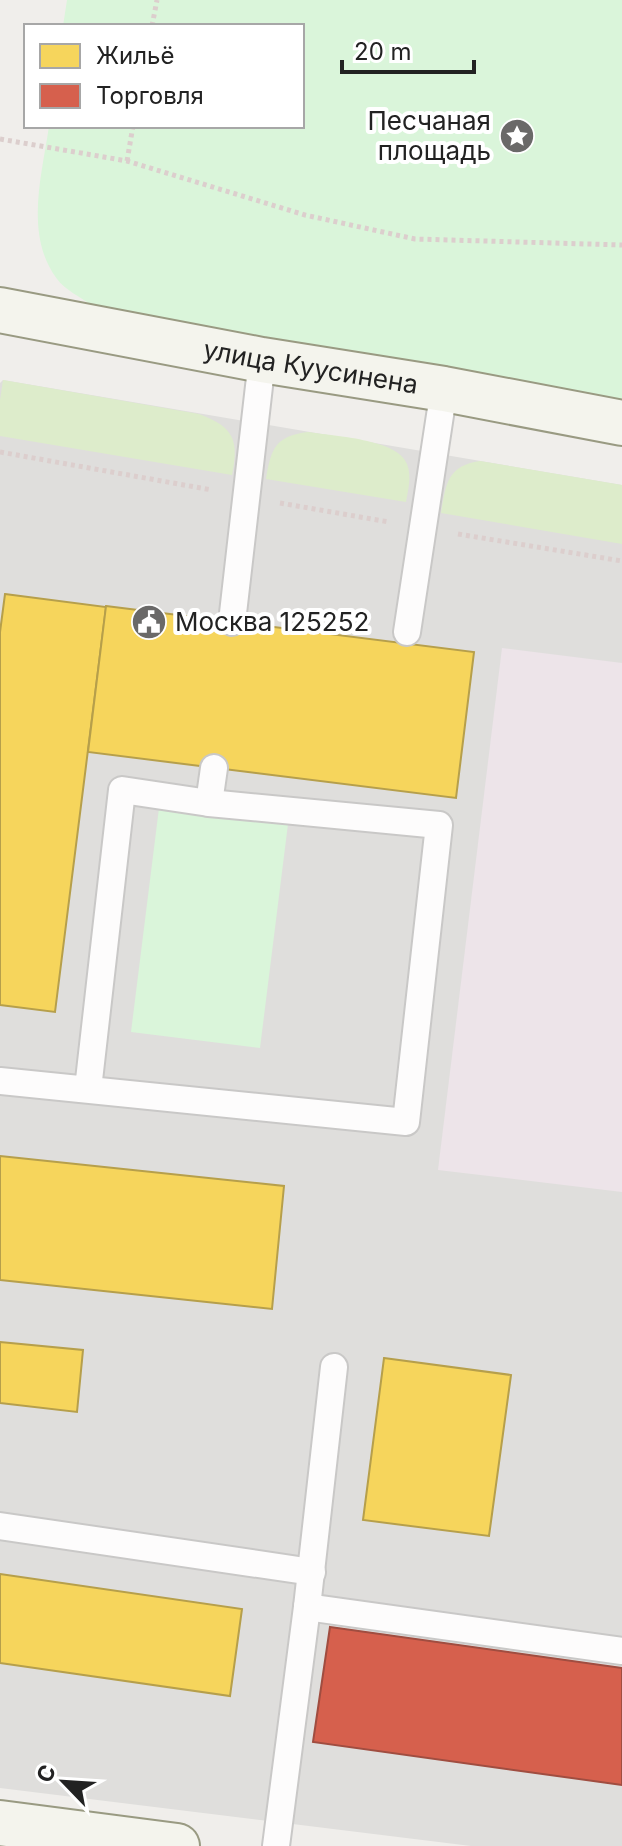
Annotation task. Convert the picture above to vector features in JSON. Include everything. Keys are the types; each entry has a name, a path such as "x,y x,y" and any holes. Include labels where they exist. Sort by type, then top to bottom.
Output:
{"main road":[{"name":"улица Куусинена","path":"0,310 622,423"},
{"path":"0,1823 177,1846"}],"lane":[{"path":"232,622 262,360"},
{"path":"407,632 444,389"},
{"path":"209,803 214,768"},
{"path":"0,1081 406,1122 439,825 209,803 122,790 88,1089"},
{"path":"276,1846 312,1572 334,1367"},
{"path":"0,1526 312,1572"},
{"path":"307,1607 622,1651"}],"path":[{"path":"152,24 157,0"},
{"path":"127,161 133,128"},
{"path":"0,139 127,161 305,215 415,239 622,245"},
{"path":"0,452 622,561"}],"shaded area":[{"path":"3,380 622,485 622,1846 471,1846 0,1788 0,383"},
{"path":"502,648 622,663 622,1192 438,1170"}],"green space":[{"path":"67,0 622,0 622,410 93,306 69,290 57,279 47,262 38,224 40,184 49,128 304,128 304,24 63,24"},
{"path":"3,380 199,414 220,424 231,436 235,453 232,475 0,436"},
{"path":"308,432 364,440 391,449 401,456 409,474 406,502 266,479 276,446 288,437"},
{"path":"480,461 622,485 622,544 441,513 447,485 454,472 469,463"},
{"path":"159,808 288,824 260,1048 131,1032"}],"building: Жильё":[{"path":"5,594 106,607 55,1012 0,1005 0,632"},
{"path":"106,606 474,652 456,798 88,752"},
{"path":"0,1156 284,1186 272,1309 0,1280"},
{"path":"0,1342 83,1350 77,1412 0,1403"},
{"path":"384,1358 511,1375 489,1536 363,1520"},
{"path":"0,1574 242,1609 230,1696 0,1663"}],"building: Торговля":[{"path":"330,1627 622,1668 622,1785 313,1742"}],"place":[{"name":"Песчаная площадь","path":"517,136"},
{"name":"Москва 125252","path":"149,622"}]}
